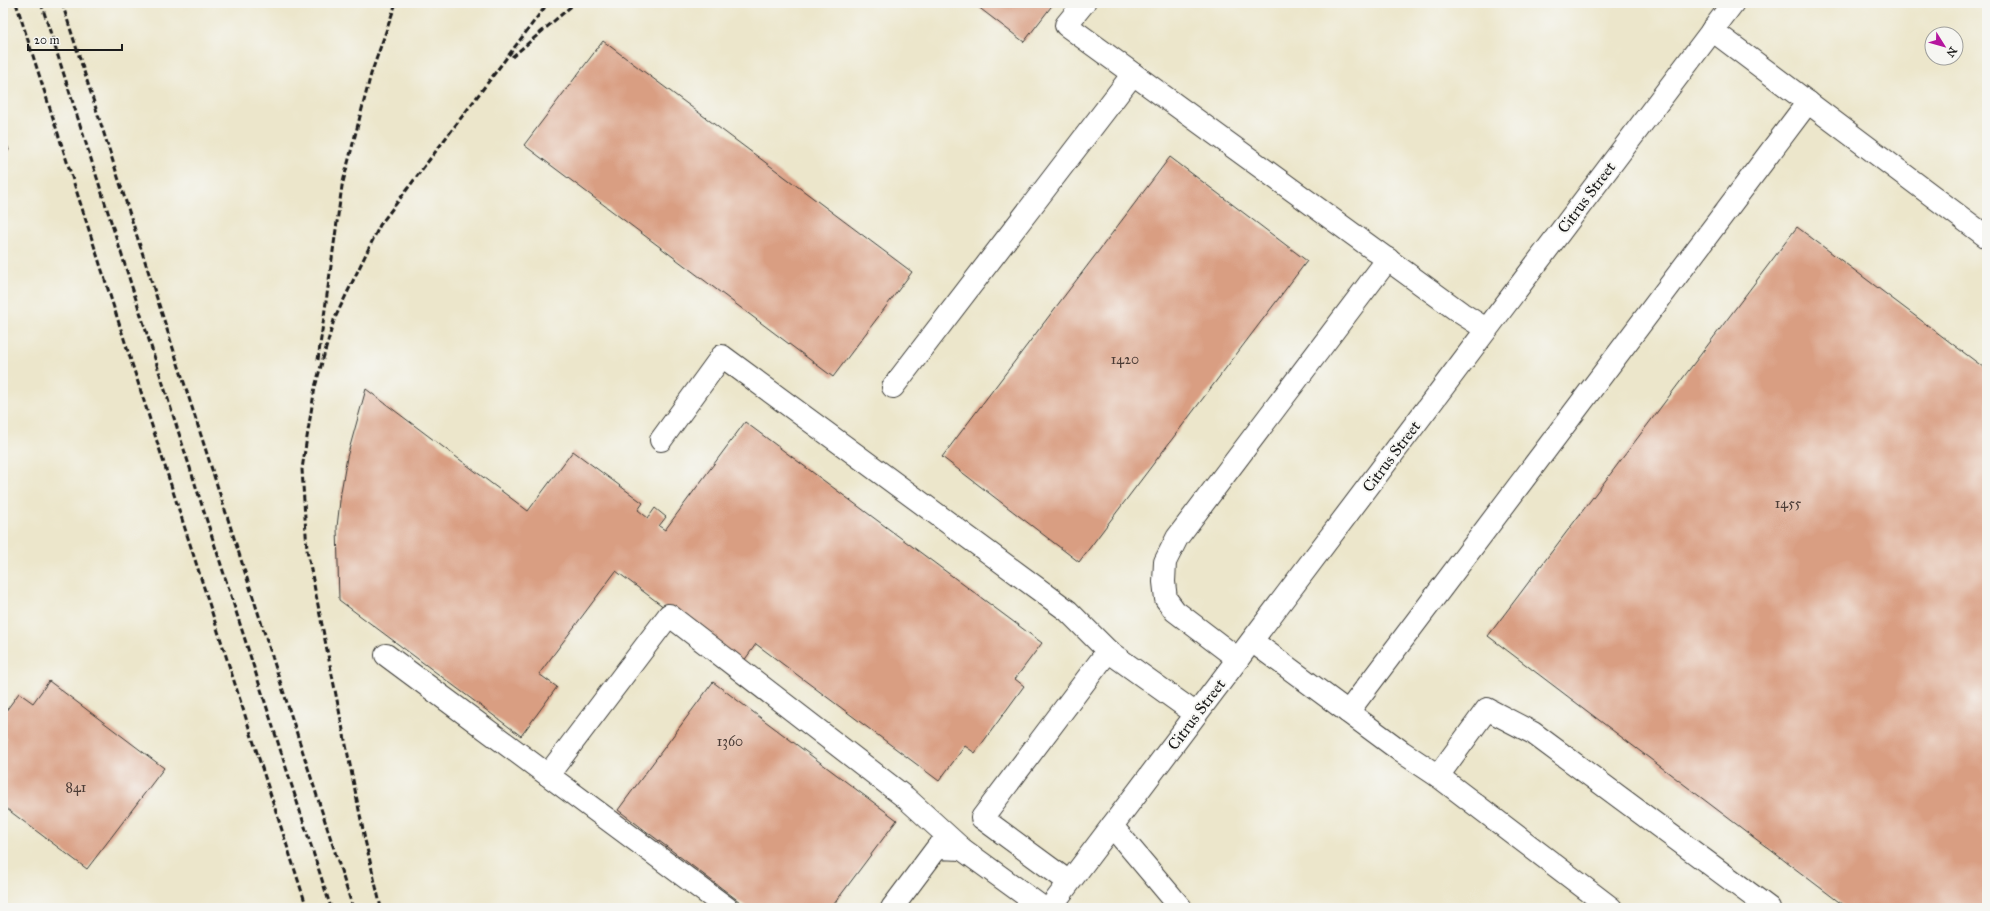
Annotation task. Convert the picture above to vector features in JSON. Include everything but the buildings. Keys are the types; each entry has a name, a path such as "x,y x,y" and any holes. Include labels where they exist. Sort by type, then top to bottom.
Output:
{"street":[{"path":"1084,3 1066,26 1486,330"},
{"name":"Citrus Street","path":"1050,908 1733,3"},
{"path":"1712,30 1987,237"},
{"path":"893,387 1133,74"},
{"path":"1348,712 1808,102"},
{"path":"1238,659 1175,611 1166,599 1164,582 1165,562 1177,538 1388,259"},
{"path":"661,440 722,356 1068,611 1108,651 1196,714"},
{"path":"548,775 669,615 906,798 962,849 1043,908"},
{"path":"1252,641 1438,776 1611,908"},
{"path":"1069,882 982,818 1108,651"},
{"path":"386,655 727,908"},
{"path":"1438,776 1487,709 1533,733 1769,908"},
{"path":"1112,826 1181,908"},
{"path":"892,908 937,848 962,849"}],"railway":[{"path":"16,3 307,908"},
{"path":"41,3 331,908"},
{"path":"62,3 353,908"},
{"path":"318,360 342,186 371,74 396,3"},
{"path":"381,908 365,840 307,550 302,469 315,387 334,320 380,225 548,3"},
{"path":"512,57 575,3"}]}
